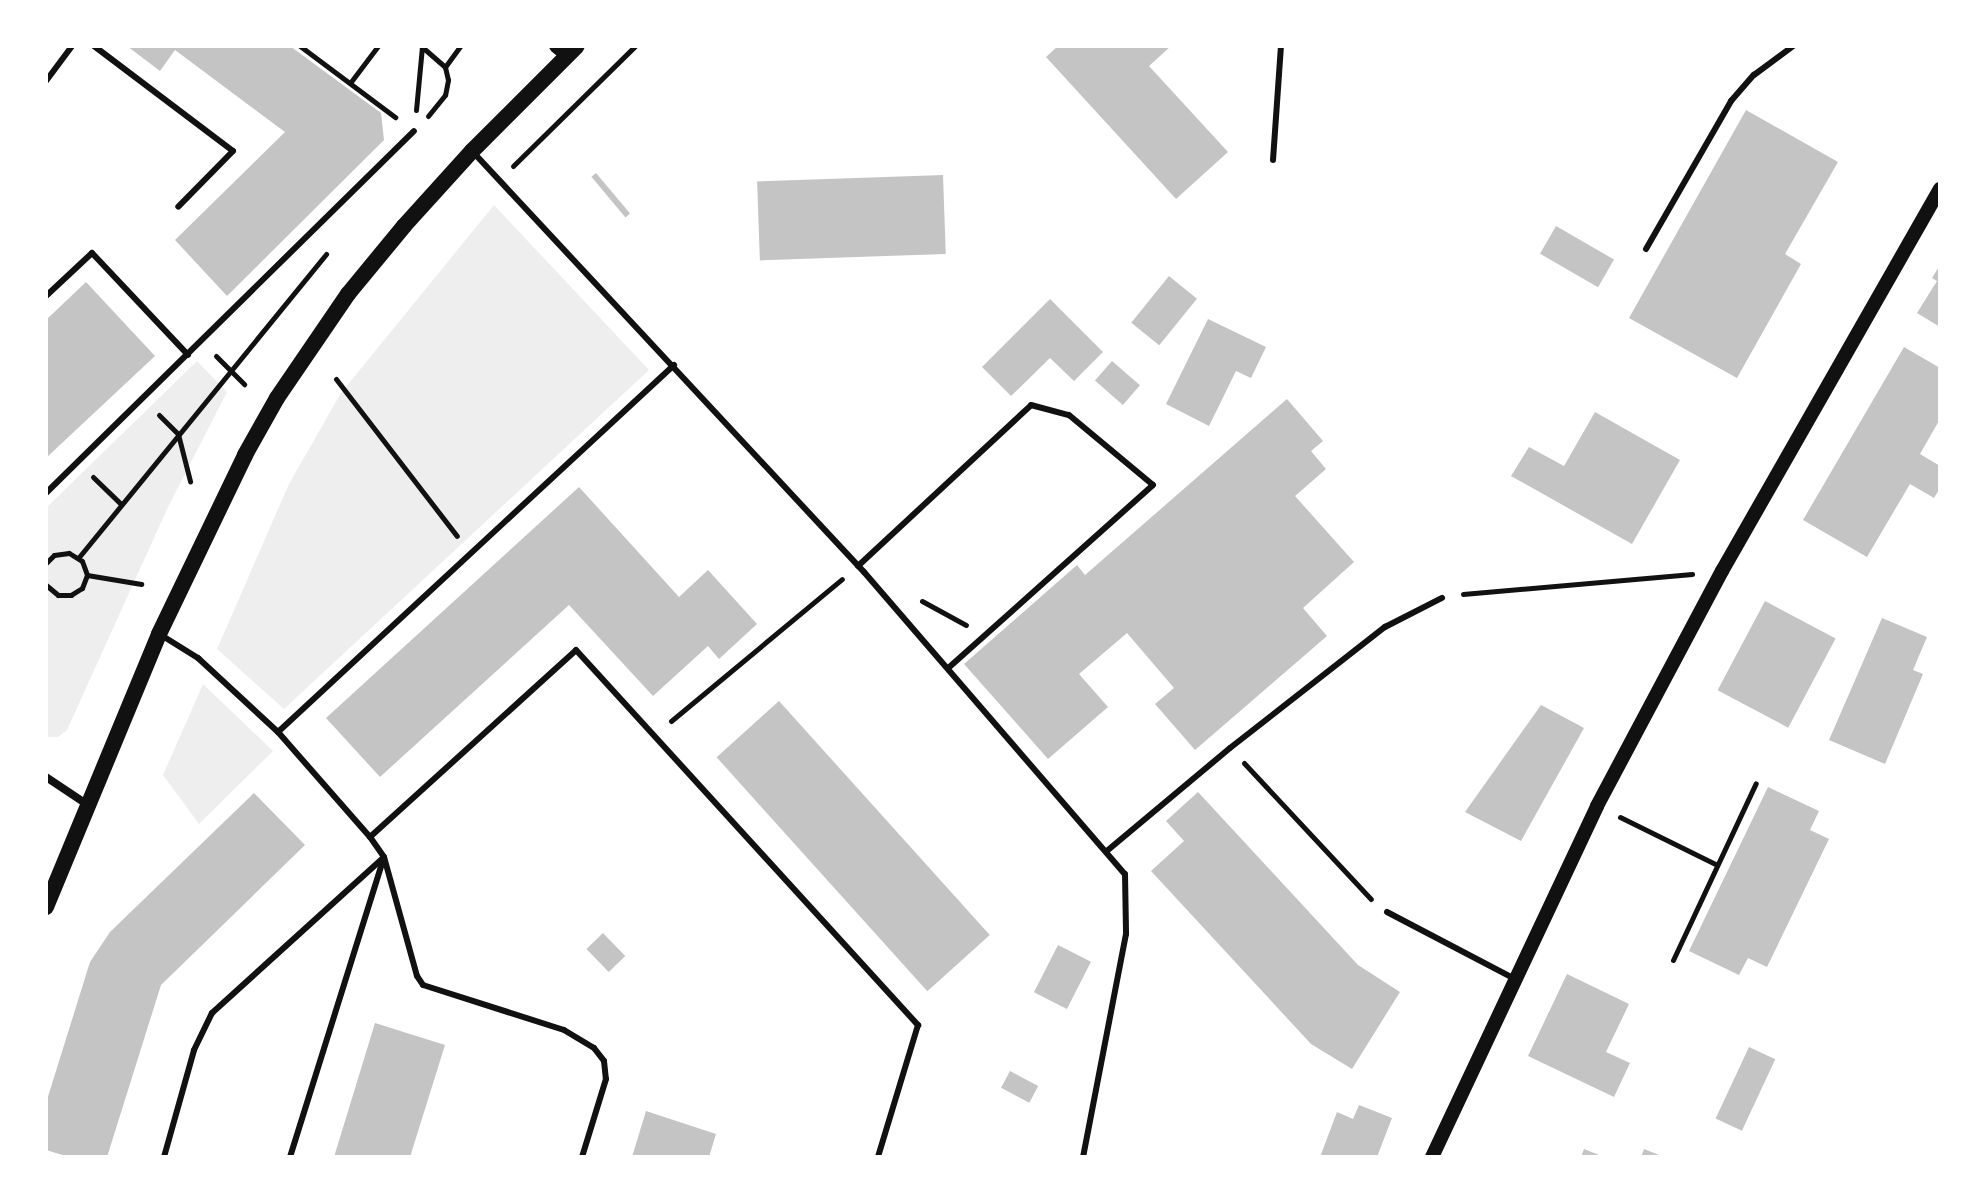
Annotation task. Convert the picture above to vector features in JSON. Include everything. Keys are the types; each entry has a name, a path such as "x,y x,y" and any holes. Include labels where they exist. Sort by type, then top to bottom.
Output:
{"main road":[{"path":"46,907 159,634 245,455 277,398 348,294 472,151 567,49"}],"street":[{"path":"1432,1157 1579,840 1722,571 1940,189"},
{"path":"46,777 88,805"}],"lane":[{"path":"46,81 72,46"},
{"path":"94,46 233,151 178,207"},
{"path":"1273,160 1281,46"},
{"path":"1646,249 1731,101 1754,75 1793,46"},
{"path":"46,493 414,131"},
{"path":"472,151 501,178 858,566 1108,850 1125,874 1126,934 1083,1157"},
{"path":"46,296 92,253 188,355"},
{"path":"278,732 674,365"},
{"path":"858,566 1031,405 1069,415 1153,485 948,668"},
{"path":"1108,850 1230,748 1385,627 1442,598"},
{"path":"159,634 198,658 278,732 370,837 384,857 417,976 423,985 564,1030 594,1048 604,1061 606,1079 582,1157"},
{"path":"370,837 576,650 918,1025 878,1157"},
{"path":"164,1157 194,1050 212,1013 384,857"},
{"path":"290,1157 384,857"},
{"path":"1387,912 1513,978"}],"path":[{"path":"300,46 414,131"},
{"path":"350,83 378,46"},
{"path":"414,131 445,95 448,80 445,67 422,46"},
{"path":"414,131 422,46"},
{"path":"445,67 460,46"},
{"path":"501,178 635,46"},
{"path":"79,557 335,244"},
{"path":"201,341 244,384"},
{"path":"336,379 470,553"},
{"path":"143,398 178,434 190,481"},
{"path":"78,462 121,504"},
{"path":"46,585 51,592 71,595 82,588 87,575 79,557 62,552 47,560"},
{"path":"654,735 858,566"},
{"path":"87,575 141,584"},
{"path":"1442,598 1657,578"},
{"path":"46,599 51,592"},
{"path":"1230,748 1354,884"},
{"path":"1673,960 1756,783"},
{"path":"1639,827 1717,865"}],"shaded area":[{"path":"494,205 649,370 284,709 217,649 289,484 341,393"},
{"path":"197,361 227,392 168,507 67,730 58,737 46,737 46,508"},
{"path":"203,684 273,751 199,824 163,775"}],"building":[{"path":"127,46 290,46 381,113 384,140 227,296 175,240 285,132 175,50 160,71"},
{"path":"1058,46 1171,46 1149,66 1228,152 1176,199 1046,57"},
{"path":"1746,110 1838,162 1785,254 1801,264 1737,378 1629,318"},
{"path":"596,173 630,214 625,217 591,177"},
{"path":"943,175 946,254 760,260 757,181"},
{"path":"1556,226 1614,260 1598,287 1540,254"},
{"path":"1940,265 1940,327 1917,313 1937,281 1932,278"},
{"path":"1169,276 1197,299 1159,345 1131,323"},
{"path":"86,282 155,356 46,458 46,320"},
{"path":"1050,299 1103,352 1074,381 1050,358 1011,396 982,367"},
{"path":"1208,319 1266,347 1251,378 1236,371 1209,426 1166,404"},
{"path":"1904,347 1940,368 1940,419 1920,454 1940,466 1940,488 1934,498 1910,484 1867,557 1803,520"},
{"path":"1112,361 1140,385 1123,405 1095,381"},
{"path":"1287,399 1323,441 1311,451 1326,469 1295,496 1354,562 1303,608 1327,636 1195,750 1155,704 1174,688 1127,633 1079,674 1108,707 1048,759 964,664 1077,565 1085,575"},
{"path":"1595,412 1680,460 1632,544 1511,476 1529,447 1564,466"},
{"path":"579,487 679,597 708,570 757,624 719,659 708,646 653,696 569,605 380,777 326,718"},
{"path":"1765,601 1836,639 1788,728 1718,690"},
{"path":"1882,618 1927,637 1913,670 1923,674 1885,764 1829,740"},
{"path":"779,701 990,935 927,991 717,757"},
{"path":"1541,705 1584,728 1521,841 1465,812"},
{"path":"1768,787 1819,811 1810,830 1829,839 1767,967 1748,958 1739,975 1689,951"},
{"path":"1198,792 1358,965 1400,992 1352,1069 1311,1044 1151,871 1184,841 1166,821"},
{"path":"254,793 305,845 161,985 107,1157 69,1157 46,1150 46,1103 90,962 110,932"},
{"path":"603,933 625,956 609,972 586,949"},
{"path":"1058,945 1091,962 1067,1009 1034,992"},
{"path":"1567,974 1629,1004 1606,1052 1630,1063 1614,1097 1528,1056"},
{"path":"375,1023 445,1045 410,1157 334,1157"},
{"path":"1749,1047 1775,1059 1742,1131 1716,1119"},
{"path":"1010,1071 1038,1086 1029,1103 1001,1088"},
{"path":"1359,1105 1392,1118 1377,1157 1320,1157 1337,1112 1353,1119"},
{"path":"646,1111 716,1134 709,1157 632,1157"},
{"path":"1584,1149 1604,1157 1581,1157"},
{"path":"1644,1149 1664,1157 1641,1157"}]}
